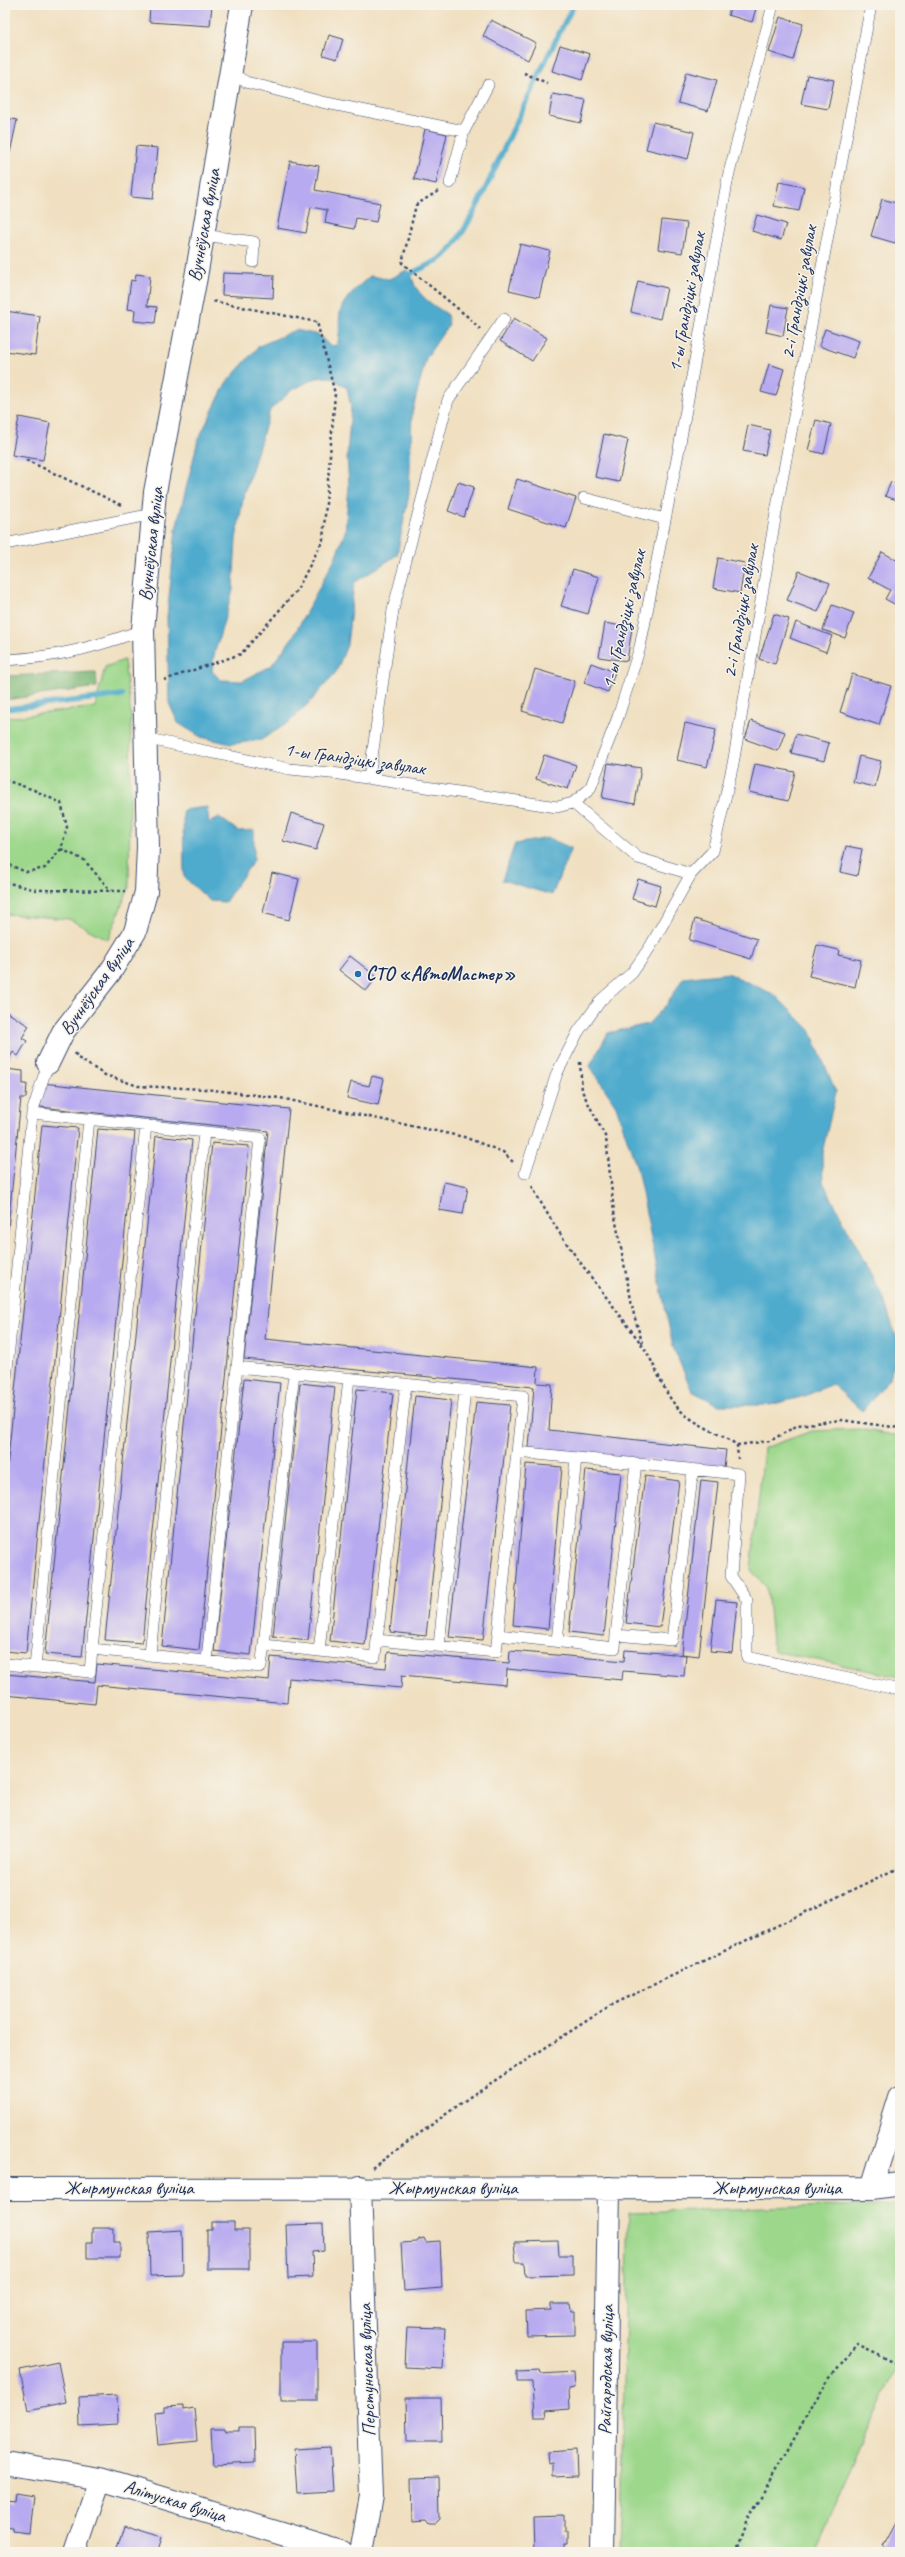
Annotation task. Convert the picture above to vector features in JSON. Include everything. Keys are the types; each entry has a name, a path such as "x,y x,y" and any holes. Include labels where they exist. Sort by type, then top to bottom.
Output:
{"street":[{"name":"Вучнёўская вуліца","path":"48,1063 63,1032 111,971 135,932 146,892 148,847 144,738 143,630 153,514 171,401 192,298 242,5"},
{"path":"872,2188 900,2097"},
{"name":"Жырмунская вуліца","path":"5,2189 360,2187 872,2188 900,2184"},
{"name":"Перстуньская вуліца","path":"360,2187 371,2497 360,2552"},
{"name":"Райгародская вуліца","path":"603,2552 609,2188"},
{"name":"Алітуская вуліца","path":"5,2463 100,2479 342,2552"},
{"path":"75,2552 100,2479"}],"lane":[{"name":"1-ы Грандзіцкі завулак","path":"144,738 246,762 369,778 557,807 573,803 590,789 618,717 640,647 728,177 773,5"},
{"name":"2-і Грандзіцкі завулак","path":"525,1173 557,1073 578,1032 601,1000 632,973 650,947 691,874 713,851 733,764 777,507 871,5"},
{"path":"230,72 246,82 322,102 464,131"},
{"path":"450,183 464,131 488,85"},
{"path":"203,235 254,242 253,262"},
{"path":"369,778 393,610 448,400 504,319"},
{"path":"584,498 665,519"},
{"path":"5,544 153,514"},
{"path":"5,660 47,658 90,649 143,630"},
{"path":"573,803 638,858 691,874"},
{"path":"5,1389 32,1112 48,1063"},
{"path":"32,1112 260,1138 207,1660"},
{"path":"35,1667 90,1119"},
{"path":"5,1664 90,1672 146,1125"},
{"path":"150,1654 204,1132"},
{"path":"237,1367 523,1396 496,1652 377,1640"},
{"path":"92,1649 207,1660 261,1667 294,1373"},
{"path":"319,1651 349,1378"},
{"path":"264,1644 375,1657 406,1384"},
{"path":"439,1646 465,1390"},
{"path":"517,1452 738,1474 731,1576 747,1600 747,1657 900,1690"},
{"path":"557,1641 576,1458"},
{"path":"498,1635 615,1648 636,1463"},
{"path":"616,1635 672,1640 693,1469"}],"path":[{"path":"524,73 547,83"},
{"path":"450,183 416,205 402,263 468,317 490,339"},
{"path":"144,687 241,654 297,590 324,540 335,394 317,322 192,298"},
{"path":"26,460 120,503 126,519"},
{"path":"5,780 62,802 67,827 61,849 44,868 26,872 5,863"},
{"path":"61,849 84,860 112,891"},
{"path":"5,882 36,890 146,892"},
{"path":"63,1032 78,1058 105,1075 138,1086 205,1089 280,1098 464,1137 503,1152 525,1173 543,1208 601,1294 644,1349 677,1408 692,1421 721,1434 737,1445 770,1441 798,1425 841,1420 900,1428"},
{"path":"578,1032 582,1091 606,1138 614,1212 634,1315 644,1349"},
{"path":"737,1445 738,1474"},
{"path":"360,2187 373,2166 471,2096 611,2005 900,1867"},
{"path":"736,2552 748,2519 829,2378 857,2346 900,2365"}],"green space":[{"path":"124,660 131,715 129,887 108,940 69,919 5,914 5,718 95,707 105,667"},
{"path":"96,672 97,687 5,700 5,676"},
{"path":"858,1429 900,1436 900,1677 773,1651 767,1588 751,1570 764,1448 812,1431"},
{"path":"900,2204 900,2359 813,2552 619,2552 629,2212"}],"water":[{"path":"407,270 411,274 415,287 423,297 447,314 449,324 426,358 412,413 409,494 397,555 354,583 347,645 336,672 311,701 288,723 261,740 231,744 201,737 178,723 169,703 167,617 176,529 198,440 226,383 259,346 296,330 319,335 330,346 337,345 339,337 340,313 344,302 356,288 370,276 389,279","holes":["331,377 347,388 351,407 347,456 349,486 345,532 335,558 293,637 271,666 242,681 221,680 212,671 214,655 233,590 236,539 243,499 270,410 292,390 316,378"]},
{"path":"207,807 209,823 219,817 238,831 254,830 254,860 225,902 210,901 184,877 183,810"},
{"path":"548,838 571,848 552,895 502,880 515,844"},
{"path":"728,973 775,995 810,1030 836,1092 822,1153 823,1182 883,1297 898,1342 890,1378 862,1411 832,1384 805,1396 770,1405 719,1405 692,1391 673,1347 637,1168 616,1106 590,1066 608,1033 648,1024 667,1004 683,978"}],"building":[{"path":"150,5 212,5 210,26 149,22"},
{"path":"731,5 757,5 752,22 728,15"},
{"path":"780,17 803,24 793,60 769,52"},
{"path":"491,20 536,43 528,60 483,36"},
{"path":"329,35 343,39 337,59 323,55"},
{"path":"560,45 590,54 582,80 552,71"},
{"path":"686,72 717,80 708,111 678,103"},
{"path":"807,75 834,80 828,109 801,104"},
{"path":"553,94 586,100 581,123 549,116"},
{"path":"5,118 17,120 10,153 5,152"},
{"path":"653,122 694,132 688,159 646,149"},
{"path":"425,129 447,134 436,184 414,179"},
{"path":"136,146 158,148 153,199 131,197"},
{"path":"290,161 319,166 315,190 380,203 376,222 356,218 354,229 325,223 327,210 311,207 306,233 277,228"},
{"path":"779,182 804,187 799,211 774,206"},
{"path":"882,199 900,204 900,228 895,243 871,236"},
{"path":"757,215 786,224 781,240 752,231"},
{"path":"662,220 687,223 682,253 658,249"},
{"path":"520,244 550,251 539,297 509,290"},
{"path":"223,273 274,275 273,298 222,295"},
{"path":"136,274 150,276 147,306 157,307 155,323 134,321 135,310 127,309 131,280 135,281"},
{"path":"638,281 667,288 660,319 631,312"},
{"path":"771,305 788,308 783,336 766,332"},
{"path":"5,311 40,316 35,355 5,351"},
{"path":"514,318 547,338 532,361 500,341"},
{"path":"825,329 859,341 853,358 819,346"},
{"path":"769,364 784,369 776,396 761,392"},
{"path":"19,417 50,423 43,460 12,455"},
{"path":"816,420 831,424 824,454 808,450"},
{"path":"748,425 770,430 765,455 743,451"},
{"path":"604,434 628,440 619,482 595,477"},
{"path":"517,479 576,498 566,528 508,509"},
{"path":"458,482 474,487 464,517 448,511"},
{"path":"891,482 900,485 900,501 885,496"},
{"path":"882,552 900,562 900,607 885,599 890,590 868,578"},
{"path":"718,558 745,563 740,593 713,588"},
{"path":"573,569 599,577 588,614 561,606"},
{"path":"799,571 830,583 818,612 787,600"},
{"path":"832,605 854,613 845,638 823,630"},
{"path":"774,614 789,619 775,664 759,659"},
{"path":"796,622 832,636 826,652 790,638"},
{"path":"605,623 632,628 627,661 599,657"},
{"path":"591,663 615,672 608,692 584,683"},
{"path":"535,669 575,681 562,723 522,711"},
{"path":"852,674 891,686 879,725 840,712"},
{"path":"751,721 785,732 778,751 745,739"},
{"path":"685,723 716,730 707,767 677,760"},
{"path":"796,734 829,743 824,761 791,753"},
{"path":"544,755 576,765 568,789 536,779"},
{"path":"859,756 881,761 875,787 853,782"},
{"path":"608,763 641,768 635,804 602,798"},
{"path":"755,764 795,772 788,801 749,792"},
{"path":"291,813 324,823 316,850 283,841"},
{"path":"846,846 862,849 857,876 840,872"},
{"path":"272,873 299,879 289,920 263,913"},
{"path":"638,879 661,886 655,906 632,899"},
{"path":"695,919 757,939 751,959 689,940"},
{"path":"817,945 839,950 838,955 861,960 855,987 809,976"},
{"name":"СТО «АвтоМастер»","path":"350,956 377,977 366,991 339,970"},
{"path":"5,1011 29,1026 22,1038 27,1041 18,1056 13,1052 6,1064"},
{"path":"5,1069 23,1071 23,1084 27,1084 26,1098 21,1098 6,1248"},
{"path":"372,1076 384,1079 378,1105 347,1098 351,1082 369,1086"},
{"path":"42,1083 289,1109 265,1339 538,1367 537,1383 552,1384 549,1430 726,1450 724,1468 529,1448 534,1387 244,1359 268,1131 40,1107"},
{"path":"42,1125 78,1128 26,1653 5,1651 5,1489"},
{"path":"98,1129 135,1132 82,1657 45,1654"},
{"path":"156,1136 192,1140 142,1643 105,1640"},
{"path":"212,1143 249,1146 199,1650 162,1646"},
{"path":"444,1182 468,1187 463,1214 439,1210"},
{"path":"244,1379 280,1383 251,1655 214,1651"},
{"path":"300,1383 335,1387 308,1640 273,1636"},
{"path":"357,1389 393,1393 365,1645 330,1641"},
{"path":"415,1396 451,1400 426,1636 390,1632"},
{"path":"476,1402 510,1405 483,1640 449,1637"},
{"path":"526,1464 562,1467 548,1629 513,1625"},
{"path":"586,1470 621,1473 604,1636 569,1632"},
{"path":"645,1476 679,1481 660,1627 626,1623"},
{"path":"701,1480 718,1482 699,1656 682,1654"},
{"path":"716,1600 737,1602 732,1653 710,1651"},
{"path":"625,1650 686,1655 684,1676 623,1671 622,1680 507,1669 506,1685 402,1675 401,1688 289,1678 287,1703 97,1685 95,1704 5,1695 5,1674 95,1682 97,1664 269,1680 271,1657 386,1668 388,1652 509,1663 510,1651 624,1661"},
{"path":"212,2222 234,2222 234,2230 249,2230 249,2269 207,2269 207,2230 212,2230"},
{"path":"323,2224 324,2251 312,2252 313,2277 288,2278 286,2225"},
{"path":"92,2228 114,2228 114,2242 120,2242 120,2258 87,2258 87,2242 92,2242"},
{"path":"182,2230 183,2275 150,2276 149,2232"},
{"path":"424,2238 426,2242 440,2241 442,2288 404,2291 401,2243 417,2242 419,2239"},
{"path":"558,2241 559,2255 573,2255 573,2275 525,2276 524,2262 516,2262 514,2242"},
{"path":"551,2304 570,2304 571,2311 575,2311 575,2335 527,2336 526,2311 551,2310"},
{"path":"407,2327 445,2328 443,2369 405,2367"},
{"path":"281,2342 317,2342 317,2401 281,2401"},
{"path":"58,2362 66,2402 28,2410 20,2370"},
{"path":"540,2371 541,2374 574,2372 575,2388 569,2389 570,2409 546,2411 547,2417 534,2417 532,2382 517,2382 517,2372"},
{"path":"117,2395 118,2424 80,2426 79,2397"},
{"path":"406,2398 441,2398 442,2442 407,2442"},
{"path":"183,2406 183,2410 194,2408 197,2441 158,2445 155,2412 164,2411 164,2407"},
{"path":"239,2427 254,2427 255,2463 213,2465 211,2428 226,2428 226,2431 239,2431"},
{"path":"330,2447 333,2491 297,2493 294,2449"},
{"path":"576,2450 577,2476 552,2477 552,2462 548,2463 547,2452"},
{"path":"439,2477 440,2519 436,2523 429,2523 426,2519 412,2520 411,2478"},
{"path":"15,2493 33,2496 29,2533 12,2531 12,2528 5,2527 5,2501 14,2502"},
{"path":"564,2515 564,2533 567,2533 567,2546 564,2546 564,2552 534,2552 533,2516"},
{"path":"894,2522 900,2525 900,2552 891,2552 881,2546"},
{"path":"124,2525 163,2537 159,2552 116,2552"}],"waterway":[{"path":"412,273 444,256 461,235 483,194 545,61 574,5"},
{"path":"5,709 122,695"}],"place":[{"name":"СТО «АвтоМастер»","path":"358,974"}]}
